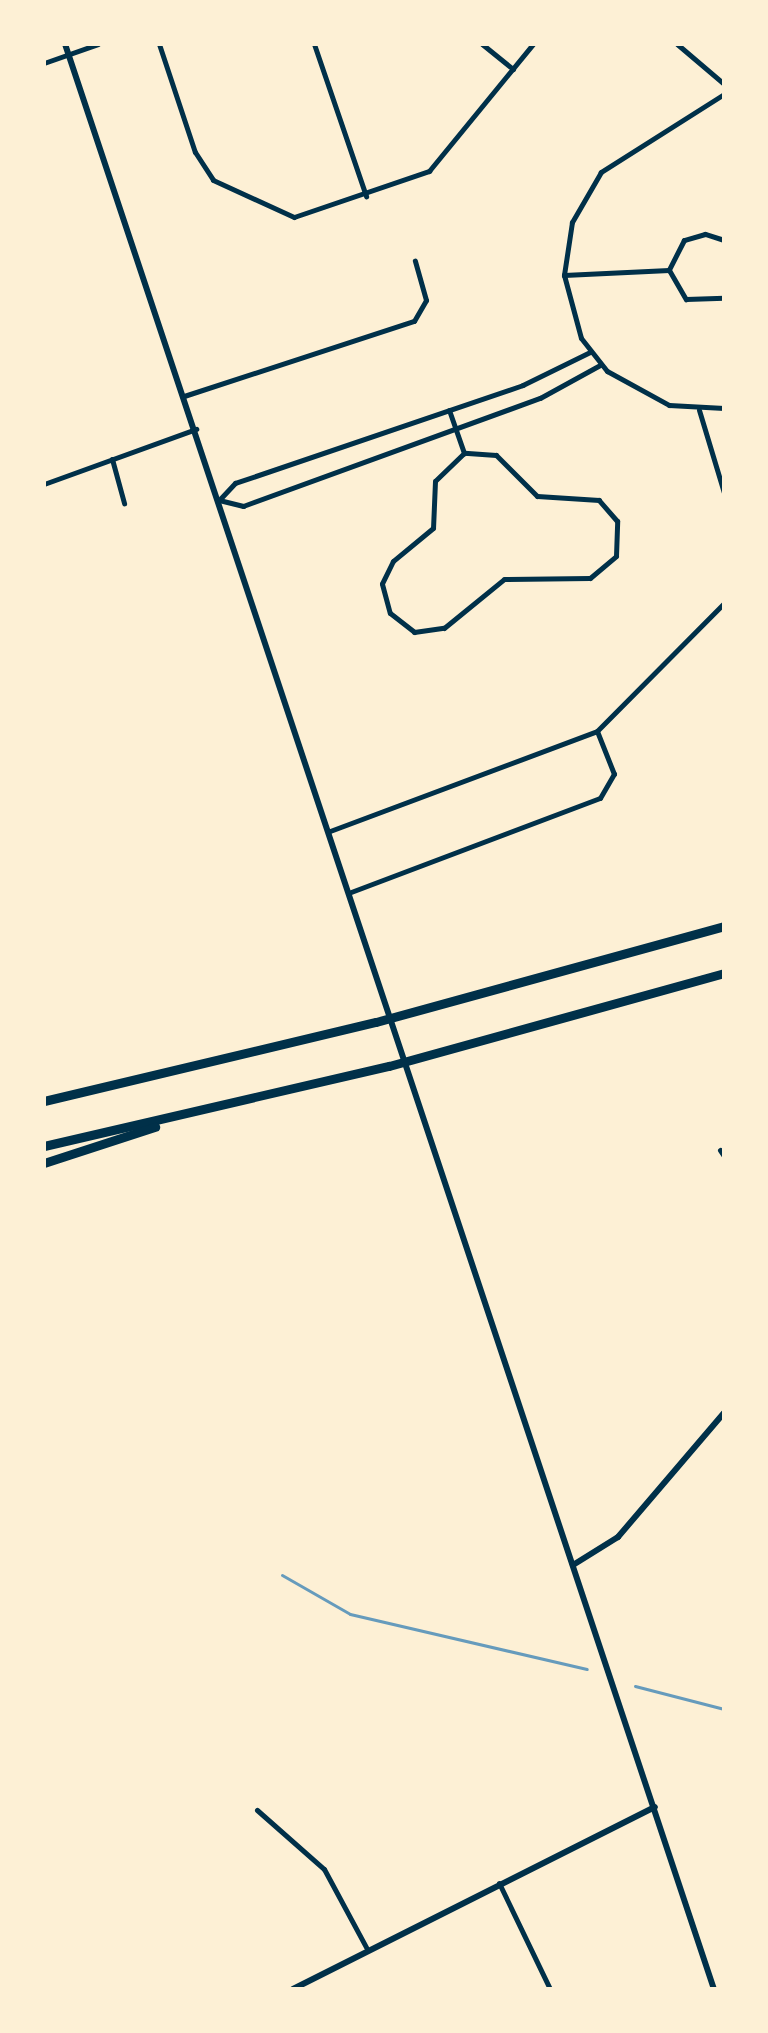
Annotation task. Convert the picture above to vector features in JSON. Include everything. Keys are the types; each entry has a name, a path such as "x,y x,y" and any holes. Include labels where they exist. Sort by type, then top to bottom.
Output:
{"highway":[{"path":"44,1101 376,1022 724,926"},
{"path":"44,1146 389,1066 724,973"},
{"path":"44,1163 213,1109"}],"street":[{"path":"65,44 351,892 714,1989"},
{"path":"44,63 98,44"},
{"path":"159,44 195,152 224,189 294,217 366,196 436,166 533,44"},
{"path":"314,44 366,196"},
{"path":"482,44 513,69"},
{"path":"677,44 724,84"},
{"path":"724,94 601,172 572,222 564,275 590,352 600,365 657,401 699,410 724,408"},
{"path":"669,270 684,240 705,234 724,240"},
{"path":"184,396 414,321 426,300 415,261"},
{"path":"564,275 669,270"},
{"path":"669,270 686,299 724,298"},
{"path":"219,500 235,483 449,410 590,352"},
{"path":"219,500 243,506 556,392 600,365"},
{"path":"449,410 464,453"},
{"path":"699,410 724,493"},
{"path":"44,484 196,429"},
{"path":"464,453 496,455 537,496 599,500 617,521 616,556 590,578 504,579 444,628 414,632 390,613 384,575 433,528 435,481 464,453"},
{"path":"112,459 124,503"},
{"path":"330,831 597,731 724,603"},
{"path":"351,892 600,798 614,774 597,731"},
{"path":"573,1565 618,1537 724,1413"},
{"path":"293,1989 366,1947 655,1807"},
{"path":"257,1810 324,1869 366,1947"},
{"path":"498,1883 550,1989"}],"waterway":[{"path":"282,1575 350,1614 587,1669"},
{"path":"635,1686 724,1709"}]}
